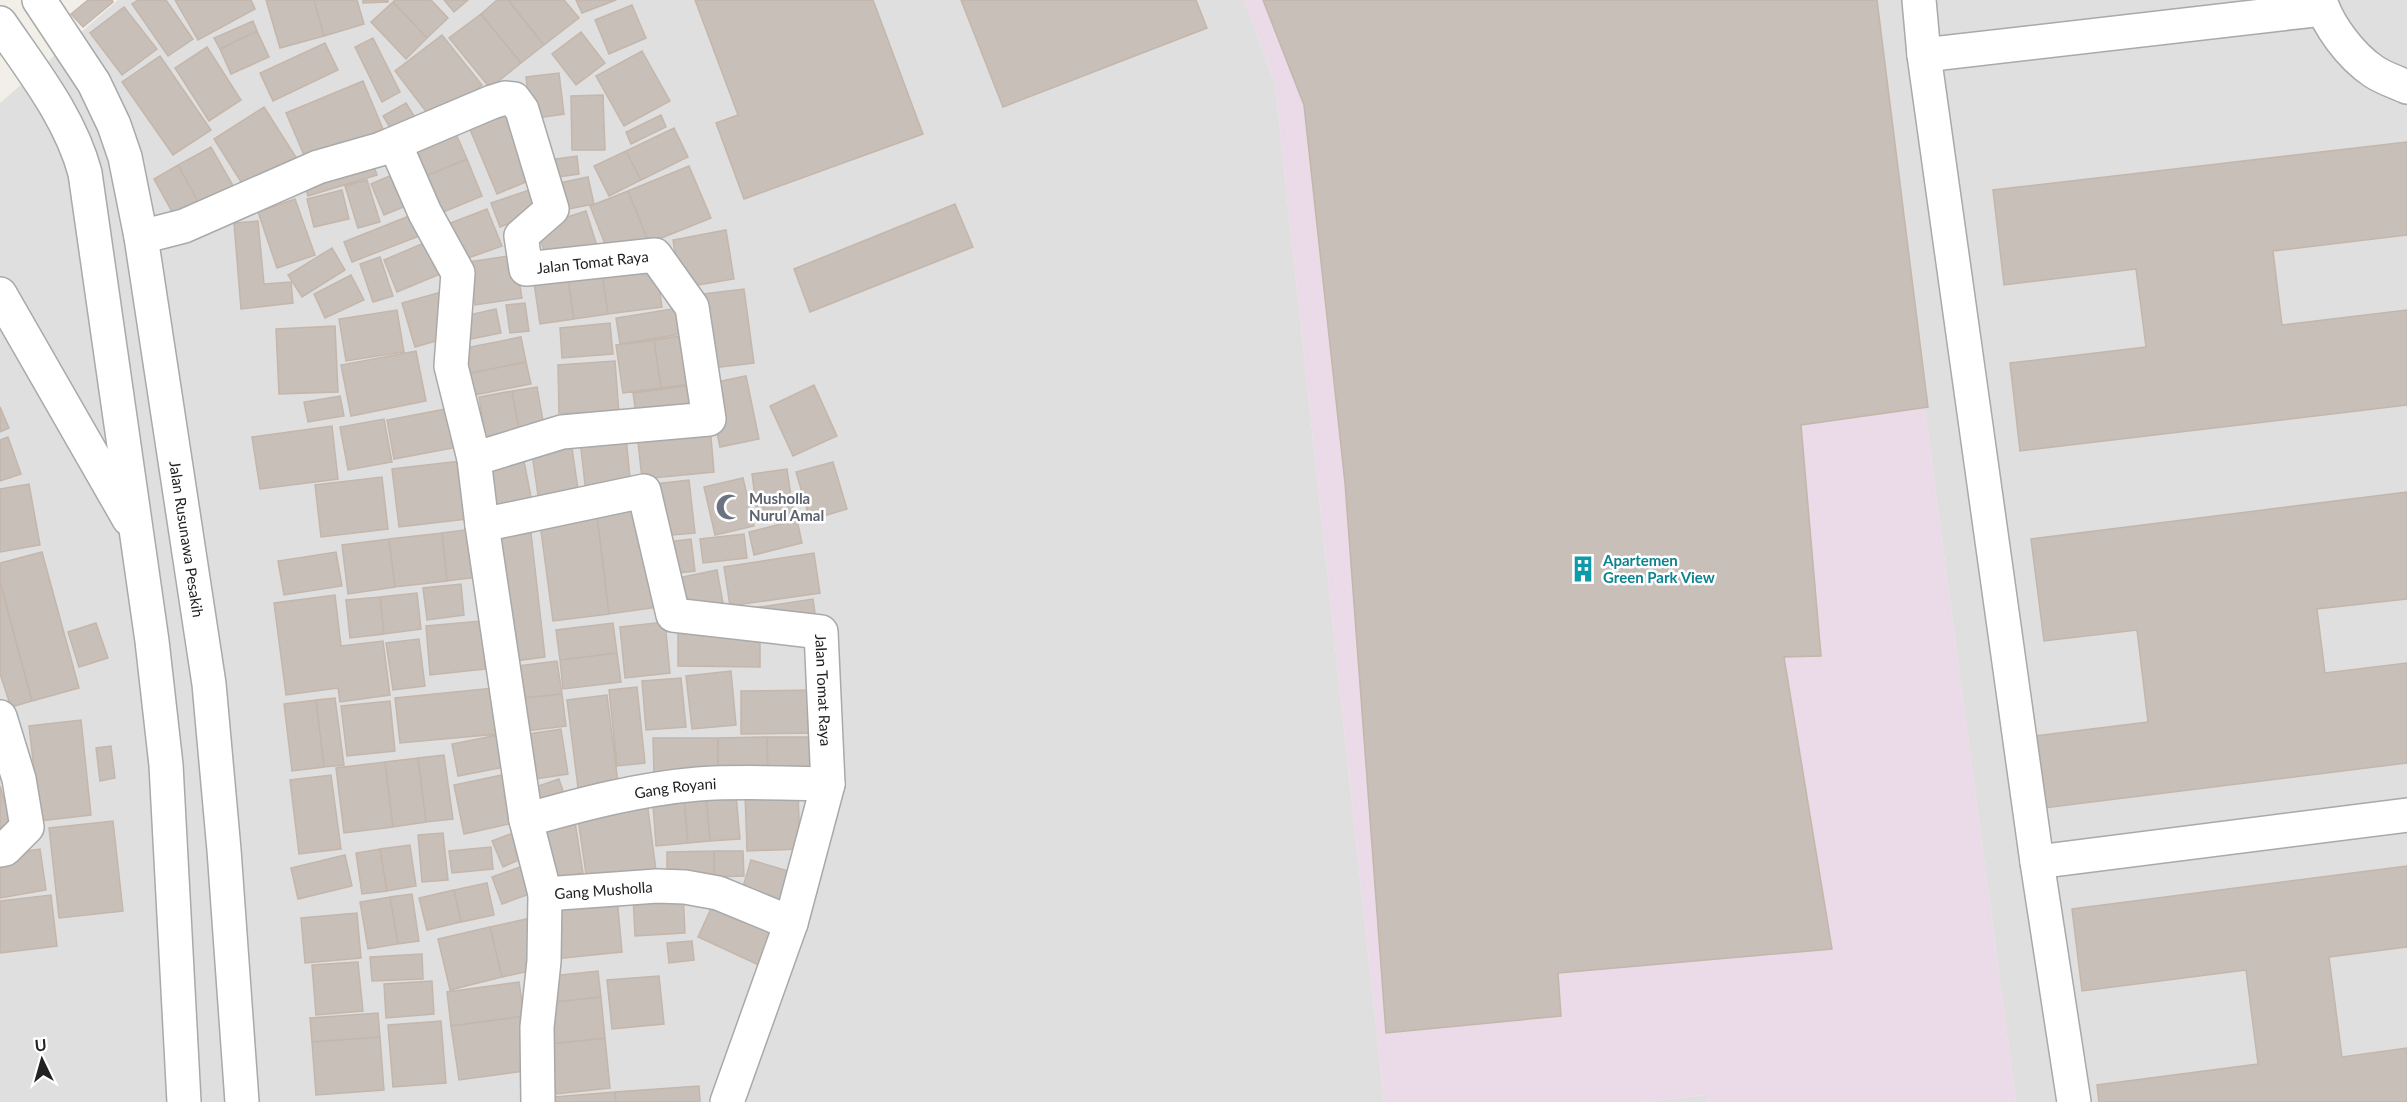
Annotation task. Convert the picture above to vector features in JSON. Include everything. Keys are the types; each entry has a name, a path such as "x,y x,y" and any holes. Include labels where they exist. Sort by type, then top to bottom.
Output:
{"street":[{"name":"Jalan Rusunawa Pesakih","path":"39,0 94,83 114,125 125,157 141,237 209,684 225,862 242,1102"},
{"path":"1919,0 1924,55 2037,862 2074,1102"},
{"path":"1924,55 2322,5 2346,45 2373,71 2407,87"},
{"path":"0,23 42,84 79,148 85,173 137,533 166,765 184,1102"},
{"name":"Jalan Tomat Raya","path":"141,237 184,226 318,167 395,144 492,102 505,98 514,99 522,110 552,209 521,236 526,269 655,255 692,307 709,419 562,432 474,459"},
{"path":"395,144 425,213 458,273 451,366 474,459 526,820 545,894"},
{"path":"5,313 137,533"},
{"name":"Jalan Tomat Raya","path":"482,525 644,491 673,615 821,632 828,784 791,923 727,1102"},
{"path":"0,717 19,779 27,827 5,849 0,850"},
{"name":"Gang Royani","path":"526,820 576,805 697,784 743,782 828,784"},
{"path":"2037,862 2407,815"},
{"name":"Gang Musholla","path":"538,1102 537,1027 544,961 545,894 657,886 685,887 718,892 791,923"}],"shaded area":[{"path":"118,0 1244,0 1275,84 1384,1102 0,1102 0,103"},
{"name":"Apartemen Green Park View","path":"1244,0 1871,0 2016,1102 1707,1102 1705,1095 1644,1102 1384,1102 1275,84"},
{"path":"1871,0 2407,0 2407,1102 2016,1102"},
{"path":"1706,1095 1707,1102 1644,1102"}],"building":[{"path":"88,0 112,0 113,2 83,27 71,14"},
{"path":"138,0 166,0 193,39 168,56 132,4"},
{"path":"175,0 251,0 255,9 198,40"},
{"path":"266,0 314,0 324,36 280,48"},
{"path":"314,0 357,0 364,24 324,36"},
{"path":"363,0 388,0 388,2 363,3"},
{"path":"395,0 431,0 448,18 427,38 393,2"},
{"path":"444,0 468,0 454,12"},
{"path":"497,0 508,0 544,45 521,63 481,14"},
{"path":"508,0 564,0 579,18 544,45"},
{"path":"576,0 616,0 582,13"},
{"path":"695,0 873,0 923,134 744,199 716,123 738,115"},
{"path":"961,0 1196,0 1207,28 1003,107"},
{"name":"Apartemen Green Park View","path":"1263,0 1877,0 1928,407 1801,425 1821,656 1784,657 1832,949 1558,973 1561,1016 1386,1033 1345,483 1304,105"},
{"path":"393,2 427,38 406,59 371,22"},
{"path":"632,5 646,38 609,54 595,20"},
{"path":"124,7 157,49 122,75 90,33"},
{"path":"481,14 521,63 490,88 449,38"},
{"path":"253,21 257,31 220,49 214,38"},
{"path":"257,31 269,57 231,74 220,49"},
{"path":"581,32 605,63 576,85 552,54"},
{"path":"442,35 482,85 434,122 395,71"},
{"path":"373,38 400,92 382,102 355,47"},
{"path":"325,43 338,70 273,101 260,73"},
{"path":"207,47 241,100 209,121 175,68"},
{"path":"642,51 670,101 624,126 596,76"},
{"path":"160,56 211,130 173,155 122,82"},
{"path":"559,73 564,114 531,119 526,77"},
{"path":"363,81 383,129 307,162 286,113"},
{"path":"603,95 605,150 572,150 571,96"},
{"path":"509,102 540,176 497,194 466,120"},
{"path":"406,103 419,124 396,137 383,116"},
{"path":"264,107 299,162 248,193 214,139"},
{"path":"661,115 666,127 631,144 626,132"},
{"path":"453,127 467,159 416,180 403,147"},
{"path":"674,128 688,157 641,180 626,151"},
{"path":"2407,142 2407,235 2273,251 2282,325 2407,310 2407,405 2020,451 2010,363 2146,347 2136,269 2004,285 1993,190"},
{"path":"211,147 235,189 201,207 178,165"},
{"path":"626,151 641,180 609,196 594,166"},
{"path":"577,156 579,174 551,178 549,160"},
{"path":"371,158 377,175 308,196 303,179"},
{"path":"467,159 482,196 431,217 416,180"},
{"path":"178,165 201,207 177,221 154,179"},
{"path":"689,166 711,218 649,243 628,191"},
{"path":"399,172 413,203 384,215 371,184"},
{"path":"588,177 594,204 558,211 554,184"},
{"path":"367,180 380,222 358,228 345,186"},
{"path":"538,187 546,210 500,227 491,203"},
{"path":"342,190 349,219 314,227 307,199"},
{"path":"628,191 649,243 611,259 590,206"},
{"path":"295,199 315,255 277,268 258,212"},
{"path":"955,204 973,247 810,312 794,269"},
{"path":"487,209 502,246 457,262 443,226"},
{"path":"586,211 598,249 549,265 536,227"},
{"path":"419,212 427,233 352,262 344,242"},
{"path":"258,221 264,284 291,282 293,303 241,309 234,223"},
{"path":"726,230 734,279 681,288 673,240"},
{"path":"438,237 452,269 397,292 384,260"},
{"path":"332,248 345,270 302,297 288,275"},
{"path":"515,255 522,298 475,305 469,262"},
{"path":"380,257 393,296 373,302 360,264"},
{"path":"655,259 662,307 608,314 601,267"},
{"path":"601,267 608,314 574,319 567,272"},
{"path":"567,272 574,319 540,324 533,276"},
{"path":"351,275 364,300 325,318 314,294"},
{"path":"744,289 754,363 704,369 695,295"},
{"path":"438,293 450,337 415,347 402,303"},
{"path":"525,303 529,331 510,333 506,305"},
{"path":"690,306 694,332 620,344 616,318"},
{"path":"496,309 501,333 461,341 456,318"},
{"path":"397,310 404,352 346,361 339,319"},
{"path":"610,323 613,354 562,358 560,328"},
{"path":"335,326 338,392 279,394 276,329"},
{"path":"693,334 699,383 661,388 654,340"},
{"path":"521,337 526,362 460,375 455,350"},
{"path":"654,340 661,388 623,393 616,345"},
{"path":"416,351 426,401 351,416 341,365"},
{"path":"615,361 619,414 559,413 558,365"},
{"path":"526,362 531,384 464,397 460,375"},
{"path":"746,376 759,439 720,447 707,384"},
{"path":"701,384 705,412 637,421 633,393"},
{"path":"814,385 837,436 793,456 770,406"},
{"path":"537,387 545,432 520,436 512,391"},
{"path":"512,391 520,436 486,442 479,397"},
{"path":"340,396 344,416 308,422 304,402"},
{"path":"0,407 9,428 0,432"},
{"path":"446,409 453,448 394,459 387,420"},
{"path":"384,419 392,462 348,470 340,427"},
{"path":"332,426 338,479 260,489 252,437"},
{"path":"710,426 714,472 642,479 637,433"},
{"path":"625,427 631,488 586,493 579,432"},
{"path":"8,437 21,474 0,481 0,440"},
{"path":"571,441 579,496 539,502 531,447"},
{"path":"522,451 532,502 492,510 482,459"},
{"path":"460,461 467,519 399,527 392,469"},
{"path":"833,462 847,509 810,520 796,472"},
{"path":"787,469 794,516 758,521 752,474"},
{"path":"382,477 388,529 321,537 315,485"},
{"name":"Musholla Nurul Amal","path":"743,478 754,526 715,535 704,487"},
{"path":"689,480 695,533 660,536 654,484"},
{"path":"29,484 40,545 0,552 0,489"},
{"path":"2407,492 2407,599 2317,609 2325,673 2407,663 2407,763 2044,808 2035,736 2148,722 2137,630 2044,641 2031,539"},
{"path":"645,502 658,607 609,614 596,508"},
{"path":"596,508 609,614 553,621 539,516"},
{"path":"797,520 802,543 754,555 749,532"},
{"path":"481,528 486,576 447,581 442,533"},
{"path":"442,533 447,581 395,587 389,539"},
{"path":"531,533 545,657 508,662 494,537"},
{"path":"744,534 747,558 703,563 700,539"},
{"path":"389,539 395,587 348,594 342,545"},
{"path":"691,539 695,571 670,574 667,542"},
{"path":"42,552 79,688 32,701 0,582 0,563"},
{"path":"336,552 342,586 284,595 278,561"},
{"path":"814,553 820,593 730,606 724,567"},
{"path":"717,570 723,603 680,611 673,579"},
{"path":"0,582 32,701 11,707 0,674"},
{"path":"461,584 464,615 427,620 423,588"},
{"path":"417,593 421,629 384,634 380,597"},
{"path":"335,595 341,646 383,641 390,695 340,702 338,688 286,695 274,603"},
{"path":"380,597 384,634 350,638 346,600"},
{"path":"813,599 815,613 755,622 753,608"},
{"path":"481,621 485,669 430,675 426,626"},
{"path":"665,622 670,673 625,678 620,627"},
{"path":"96,623 108,658 79,667 68,632"},
{"path":"613,623 617,653 560,660 556,630"},
{"path":"678,629 760,630 760,667 678,666"},
{"path":"419,639 425,686 393,690 386,643"},
{"path":"617,653 621,682 563,689 560,660"},
{"path":"557,661 562,694 514,699 510,667"},
{"path":"731,671 736,725 692,729 686,676"},
{"path":"681,678 686,727 646,730 642,681"},
{"path":"637,687 645,763 617,766 609,690"},
{"path":"494,688 498,734 400,743 395,698"},
{"path":"819,690 820,733 741,734 741,691"},
{"path":"562,694 566,726 518,732 514,699"},
{"path":"607,695 618,783 578,788 567,700"},
{"path":"335,698 344,765 324,767 316,700"},
{"path":"316,700 324,767 292,771 284,704"},
{"path":"390,701 395,751 347,756 341,706"},
{"path":"81,720 91,815 40,821 29,726"},
{"path":"561,729 568,774 522,781 516,736"},
{"path":"498,735 505,767 458,776 452,744"},
{"path":"767,737 819,737 820,775 768,776"},
{"path":"767,737 768,776 718,776 718,738"},
{"path":"653,738 718,738 718,776 654,776"},
{"path":"111,746 115,778 100,781 96,748"},
{"path":"444,755 453,819 426,822 418,758"},
{"path":"418,758 426,822 393,827 385,762"},
{"path":"385,762 393,827 344,833 336,768"},
{"path":"331,775 341,849 299,854 290,780"},
{"path":"502,775 513,823 464,834 454,785"},
{"path":"559,779 566,800 532,813 524,791"},
{"path":"735,784 740,839 710,841 705,786"},
{"path":"0,786 15,836 0,840"},
{"path":"705,786 710,841 688,843 683,788"},
{"path":"683,788 688,843 656,846 652,791"},
{"path":"798,790 800,849 747,851 745,792"},
{"path":"647,802 657,878 588,888 577,812"},
{"path":"574,815 583,873 545,879 536,821"},
{"path":"113,821 123,911 59,918 49,828"},
{"path":"518,831 528,856 503,867 492,841"},
{"path":"443,833 448,880 422,882 418,835"},
{"path":"410,845 416,886 387,891 380,849"},
{"path":"491,847 493,869 452,873 449,851"},
{"path":"40,849 46,890 0,898 0,855"},
{"path":"380,849 387,891 362,894 356,853"},
{"path":"714,851 743,851 744,876 714,877"},
{"path":"714,851 714,877 667,878 667,852"},
{"path":"345,855 352,886 298,899 291,868"},
{"path":"751,860 795,873 784,911 740,897"},
{"path":"526,865 535,892 502,904 492,877"},
{"path":"2407,866 2407,947 2329,957 2342,1057 2407,1048 2407,1102 2099,1102 2097,1085 2258,1064 2246,970 2082,991 2072,909"},
{"path":"487,883 494,915 461,922 454,890"},
{"path":"454,890 461,922 427,930 419,898"},
{"path":"683,891 685,933 635,936 633,894"},
{"path":"412,894 419,941 398,944 390,897"},
{"path":"51,895 57,946 0,953 0,901"},
{"path":"390,897 398,944 368,949 360,902"},
{"path":"617,897 622,952 554,959 549,903"},
{"path":"715,900 779,930 761,966 698,937"},
{"path":"357,913 361,958 305,963 301,918"},
{"path":"531,918 543,968 502,977 490,927"},
{"path":"490,927 502,977 450,990 438,939"},
{"path":"692,941 694,960 669,963 667,943"},
{"path":"422,954 423,979 372,981 370,957"},
{"path":"358,962 363,1011 316,1015 312,965"},
{"path":"598,971 601,997 546,1003 543,977"},
{"path":"659,976 664,1024 612,1029 607,980"},
{"path":"432,981 434,1014 386,1018 384,984"},
{"path":"519,982 524,1016 451,1026 447,992"},
{"path":"601,997 605,1038 551,1044 546,1003"},
{"path":"378,1013 380,1037 312,1042 310,1018"},
{"path":"524,1016 531,1070 459,1080 451,1026"},
{"path":"441,1021 446,1083 393,1087 388,1025"},
{"path":"380,1037 384,1090 316,1095 312,1042"},
{"path":"605,1038 610,1088 556,1094 551,1044"},
{"path":"699,1086 700,1102 616,1102 615,1092"},
{"path":"615,1092 616,1102 542,1102 542,1098"}],"place":[{"name":"Musholla Nurul Amal","path":"729,507"},
{"name":"Apartemen Green Park View","path":"1583,569"}]}
